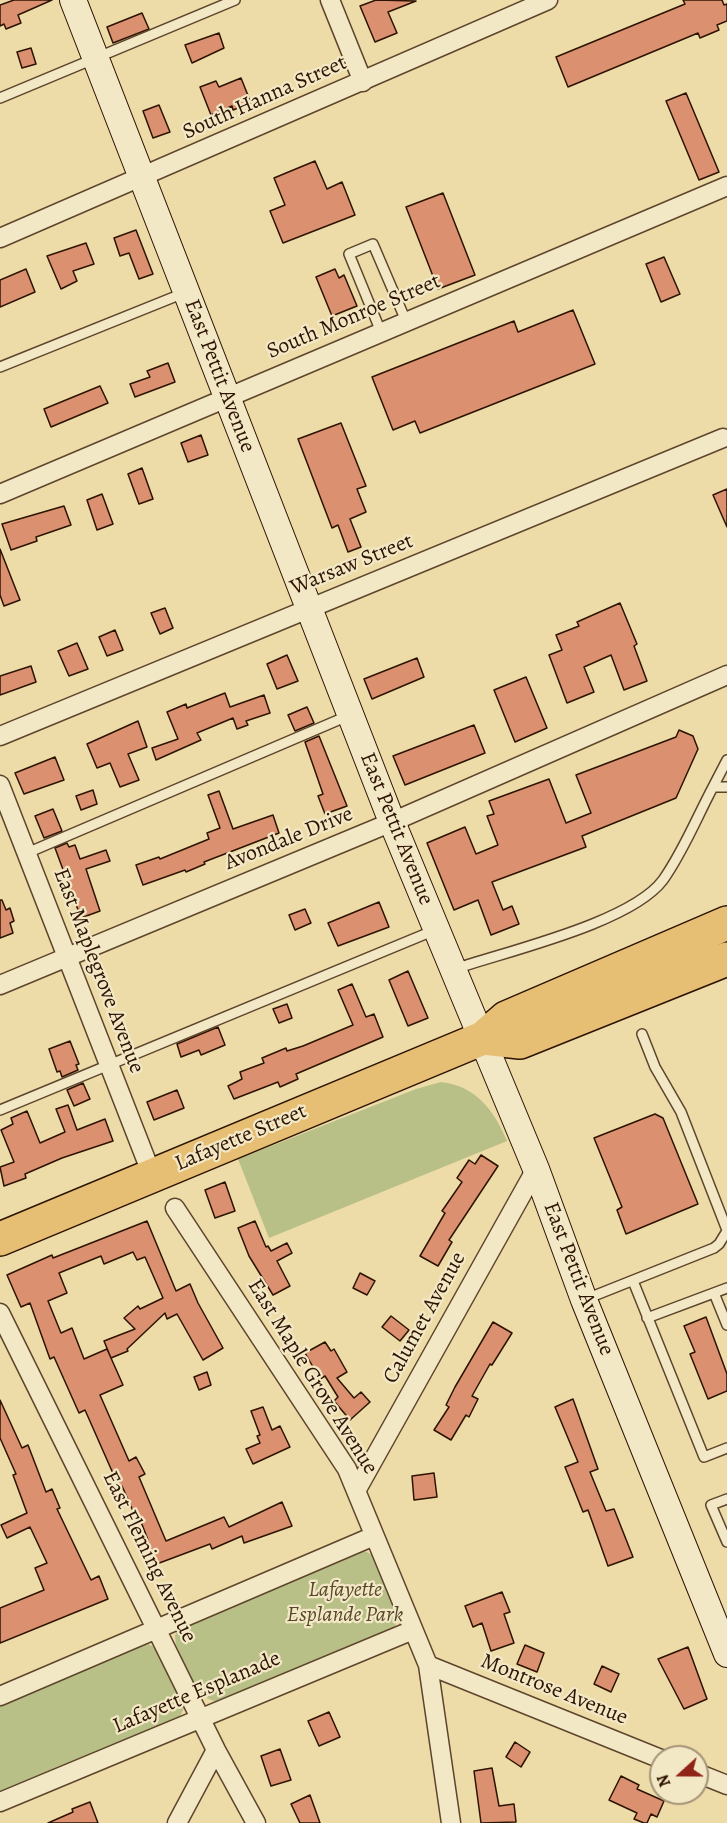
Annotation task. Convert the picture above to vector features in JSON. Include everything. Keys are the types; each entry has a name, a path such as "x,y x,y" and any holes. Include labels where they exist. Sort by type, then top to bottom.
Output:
{"highway":[{"name":"Lafayette Street","path":"0,1239 483,1038 506,1018 727,923"},
{"name":"Lafayette Street","path":"483,1038 520,1042 727,959"}],"street":[{"name":"East Pettit Avenue","path":"73,0 392,822 536,1169 584,1300 727,1654"},
{"path":"330,0 363,82"},
{"name":"South Hanna Street","path":"0,238 143,178 548,0"},
{"name":"South Monroe Street","path":"0,494 727,186"},
{"name":"Warsaw Street","path":"0,736 723,438"},
{"name":"Avondale Drive","path":"0,985 392,822 727,675"},
{"name":"East Maplegrove Avenue","path":"0,785 152,1175"},
{"name":"Calumet Avenue","path":"356,1491 536,1169"},
{"name":"East Maple Grove Avenue","path":"175,1208 347,1469 428,1665 451,1823"},
{"name":"East Fleming Avenue","path":"0,1313 216,1750 255,1823"},
{"path":"0,1696 374,1536"},
{"name":"Lafayette Esplanade","path":"0,1802 413,1630"},
{"name":"Montrose Avenue","path":"428,1665 649,1754"},
{"path":"177,1823 216,1750"},
{"path":"709,1778 727,1785"}],"lane":[{"path":"0,98 235,0"},
{"path":"381,332 349,254 373,244 406,321"},
{"path":"0,367 187,292"},
{"path":"27,854 350,715"},
{"path":"454,969 577,931 638,901 662,881 727,760"},
{"path":"713,788 727,788"},
{"path":"0,1110 437,929"},
{"path":"642,1034 655,1067 681,1112 726,1233 727,1249"},
{"path":"584,1300 714,1248 726,1233"},
{"path":"633,1281 704,1457 727,1448"},
{"path":"647,1318 727,1288"},
{"path":"714,1293 727,1325"},
{"path":"727,1499 711,1505 727,1542"}],"green space":[{"path":"441,1082 464,1089 482,1101 496,1119 507,1141 269,1238 238,1159 416,1089"},
{"name":"Lafayette Esplande Park","path":"363,1550 374,1556 399,1615 395,1626 387,1633 220,1701 204,1696 192,1681 176,1645 175,1636 178,1627"},
{"path":"144,1642 158,1649 184,1700 184,1708 179,1718 0,1794 0,1701"}],"building":[{"path":"14,0 52,0 18,15 21,23 6,29 4,24 0,26 0,5"},
{"path":"376,0 416,1 388,12 397,33 375,42 360,6"},
{"path":"683,0 722,0 724,5 727,4 727,21 717,25 719,30 700,38 698,33 568,87 556,57 685,4"},
{"path":"142,13 149,29 113,43 107,27"},
{"path":"219,33 224,48 192,63 185,45"},
{"path":"31,48 36,64 22,68 17,52"},
{"path":"241,78 251,103 233,110 232,106 211,115 200,87 216,81 219,87"},
{"path":"686,93 719,172 699,180 666,101"},
{"path":"159,105 170,132 153,138 143,111"},
{"path":"315,161 327,189 342,182 355,215 283,243 270,211 285,205 274,178"},
{"path":"443,193 475,275 438,289 406,207"},
{"path":"136,230 153,274 139,279 129,253 120,256 114,238"},
{"path":"86,243 94,264 73,271 77,281 61,289 47,256"},
{"path":"664,257 680,294 661,302 646,264"},
{"path":"26,269 35,292 0,307 0,280"},
{"path":"335,269 339,278 344,275 357,306 332,316 316,277"},
{"path":"573,310 595,364 420,433 415,421 393,430 372,377 514,321 518,332"},
{"path":"168,363 175,382 135,397 130,384 150,377 147,371"},
{"path":"100,386 108,403 51,427 44,409"},
{"path":"341,423 366,486 357,489 366,512 350,519 361,547 348,552 338,525 332,528 298,439"},
{"path":"201,435 208,455 188,462 181,443"},
{"path":"142,468 153,499 139,504 128,474"},
{"path":"727,489 727,527 713,495"},
{"path":"102,494 113,524 97,530 87,500"},
{"path":"64,506 71,525 36,537 37,541 11,550 2,524"},
{"path":"0,549 20,600 4,606 0,595"},
{"path":"620,603 637,644 634,646 647,681 624,690 611,655 584,667 594,692 567,703 549,655 562,650 556,635 579,626 577,622"},
{"path":"165,608 173,628 160,634 151,613"},
{"path":"115,630 123,650 107,656 99,637"},
{"path":"77,643 88,669 69,676 58,651"},
{"path":"287,655 298,681 277,689 267,664"},
{"path":"417,658 424,677 372,699 364,679"},
{"path":"31,666 36,682 0,695 0,676"},
{"path":"526,677 547,728 515,742 494,690"},
{"path":"225,693 230,707 264,695 270,713 246,721 248,725 237,729 233,718 197,733 201,740 156,760 152,748 178,739 167,712 186,704 187,708"},
{"path":"307,707 314,723 295,731 288,715"},
{"path":"138,721 147,747 128,754 139,780 120,787 110,763 97,768 87,744"},
{"path":"474,725 485,753 405,785 393,756"},
{"path":"679,730 693,736 698,749 676,798 582,836 586,847 492,882 503,910 512,906 519,924 491,935 478,900 454,910 427,843 465,827 476,854 498,845 487,816 494,814 489,801 549,779 566,823 591,813 576,775 676,737"},
{"path":"319,736 347,806 325,814 318,796 323,794 305,742"},
{"path":"55,757 64,780 24,794 15,773"},
{"path":"93,790 97,804 81,810 76,796"},
{"path":"219,791 233,829 273,815 279,833 204,862 205,864 186,872 185,870 143,885 136,865 159,857 160,859 209,839 207,833 220,828 208,795"},
{"path":"53,809 62,831 44,838 35,816"},
{"path":"67,843 69,847 75,845 80,859 106,850 110,861 86,869 100,911 81,918 55,848"},
{"path":"0,900 6,910 10,908 14,921 10,923 13,933 0,938"},
{"path":"379,902 389,927 338,946 328,923"},
{"path":"305,909 311,923 295,930 289,915"},
{"path":"408,971 428,1018 408,1026 389,980"},
{"path":"352,984 366,1017 374,1014 383,1037 296,1074 298,1079 280,1087 278,1082 234,1099 228,1086 242,1079 240,1072 264,1063 262,1058 286,1048 287,1051 303,1046 353,1025 338,990"},
{"path":"287,1004 292,1018 279,1023 273,1009"},
{"path":"218,1027 225,1045 201,1055 199,1050 181,1057 177,1044"},
{"path":"70,1041 79,1064 76,1065 78,1070 62,1077 60,1071 57,1072 49,1049"},
{"path":"83,1083 90,1099 74,1106 67,1090"},
{"path":"177,1090 184,1108 154,1120 147,1102"},
{"path":"68,1105 77,1130 105,1119 113,1141 62,1158 25,1174 26,1178 4,1186 0,1167 14,1162 1,1130 13,1124 11,1118 27,1111 40,1143 65,1132 56,1109"},
{"path":"655,1114 663,1118 698,1204 626,1234 617,1210 622,1207 594,1138"},
{"path":"481,1155 498,1166 449,1240 452,1242 438,1266 420,1256 445,1213 442,1211 462,1182 457,1178 469,1160 475,1164"},
{"path":"225,1182 235,1211 215,1218 205,1190"},
{"path":"147,1221 176,1291 190,1284 223,1348 203,1360 177,1314 167,1319 165,1313 127,1349 128,1351 111,1358 123,1385 100,1395 129,1461 136,1457 145,1474 139,1477 166,1541 224,1517 229,1527 282,1502 292,1526 244,1543 242,1536 212,1549 210,1544 154,1565 144,1541 148,1540 136,1509 133,1511 122,1486 119,1487 85,1410 79,1413 54,1357 50,1359 30,1303 21,1307 7,1275 52,1255 53,1258","holes":["133,1252 137,1260 145,1257 163,1298 140,1309 138,1306 124,1318 135,1329 104,1341 111,1358 107,1349 84,1359 72,1328 61,1333 48,1301 67,1293 59,1273 101,1256 104,1264"]},
{"path":"255,1221 266,1247 268,1246 271,1251 287,1243 292,1253 277,1261 290,1286 273,1295 249,1256 238,1228"},
{"path":"360,1273 375,1281 367,1295 353,1288"},
{"path":"391,1316 409,1330 400,1341 382,1327"},
{"path":"706,1317 727,1374 727,1391 708,1399 690,1354 695,1352 684,1326"},
{"path":"493,1322 512,1333 492,1365 490,1364 472,1396 478,1399 469,1417 466,1415 451,1440 434,1430 449,1407 446,1405 455,1387"},
{"path":"325,1342 331,1351 334,1349 347,1372 337,1378 354,1398 361,1392 370,1402 350,1420 334,1401 338,1397 325,1376 320,1379 305,1353"},
{"path":"207,1372 211,1385 199,1390 194,1377"},
{"path":"573,1399 598,1469 590,1472 606,1511 614,1509 633,1557 608,1566 588,1510 583,1512 565,1467 578,1462 555,1407"},
{"path":"0,1400 22,1448 28,1445 46,1492 52,1489 60,1508 57,1509 91,1580 99,1576 108,1599 0,1643 0,1608 44,1590 35,1568 47,1563 30,1527 7,1538 1,1525 27,1513 13,1475 16,1474 0,1438"},
{"path":"263,1407 272,1430 280,1426 290,1447 253,1464 246,1449 260,1443 257,1436 260,1435 251,1411"},
{"path":"434,1473 437,1497 414,1500 412,1476"},
{"path":"502,1592 510,1612 504,1614 514,1643 491,1651 482,1623 473,1627 465,1606"},
{"path":"525,1645 544,1653 537,1672 517,1664"},
{"path":"688,1647 707,1699 684,1709 658,1659"},
{"path":"602,1666 619,1674 611,1692 594,1684"},
{"path":"329,1712 340,1737 319,1746 308,1721"},
{"path":"515,1742 530,1752 521,1767 506,1757"},
{"path":"280,1749 291,1780 271,1786 261,1756"},
{"path":"492,1768 499,1806 514,1804 516,1822 481,1823 474,1771"},
{"path":"621,1776 639,1785 637,1789 649,1794 649,1805 662,1805 657,1817 651,1814 647,1823 644,1823 634,1819 637,1813 609,1800"},
{"path":"310,1795 320,1823 300,1823 291,1804"},
{"path":"90,1802 98,1823 48,1823 73,1812 72,1809"}]}
